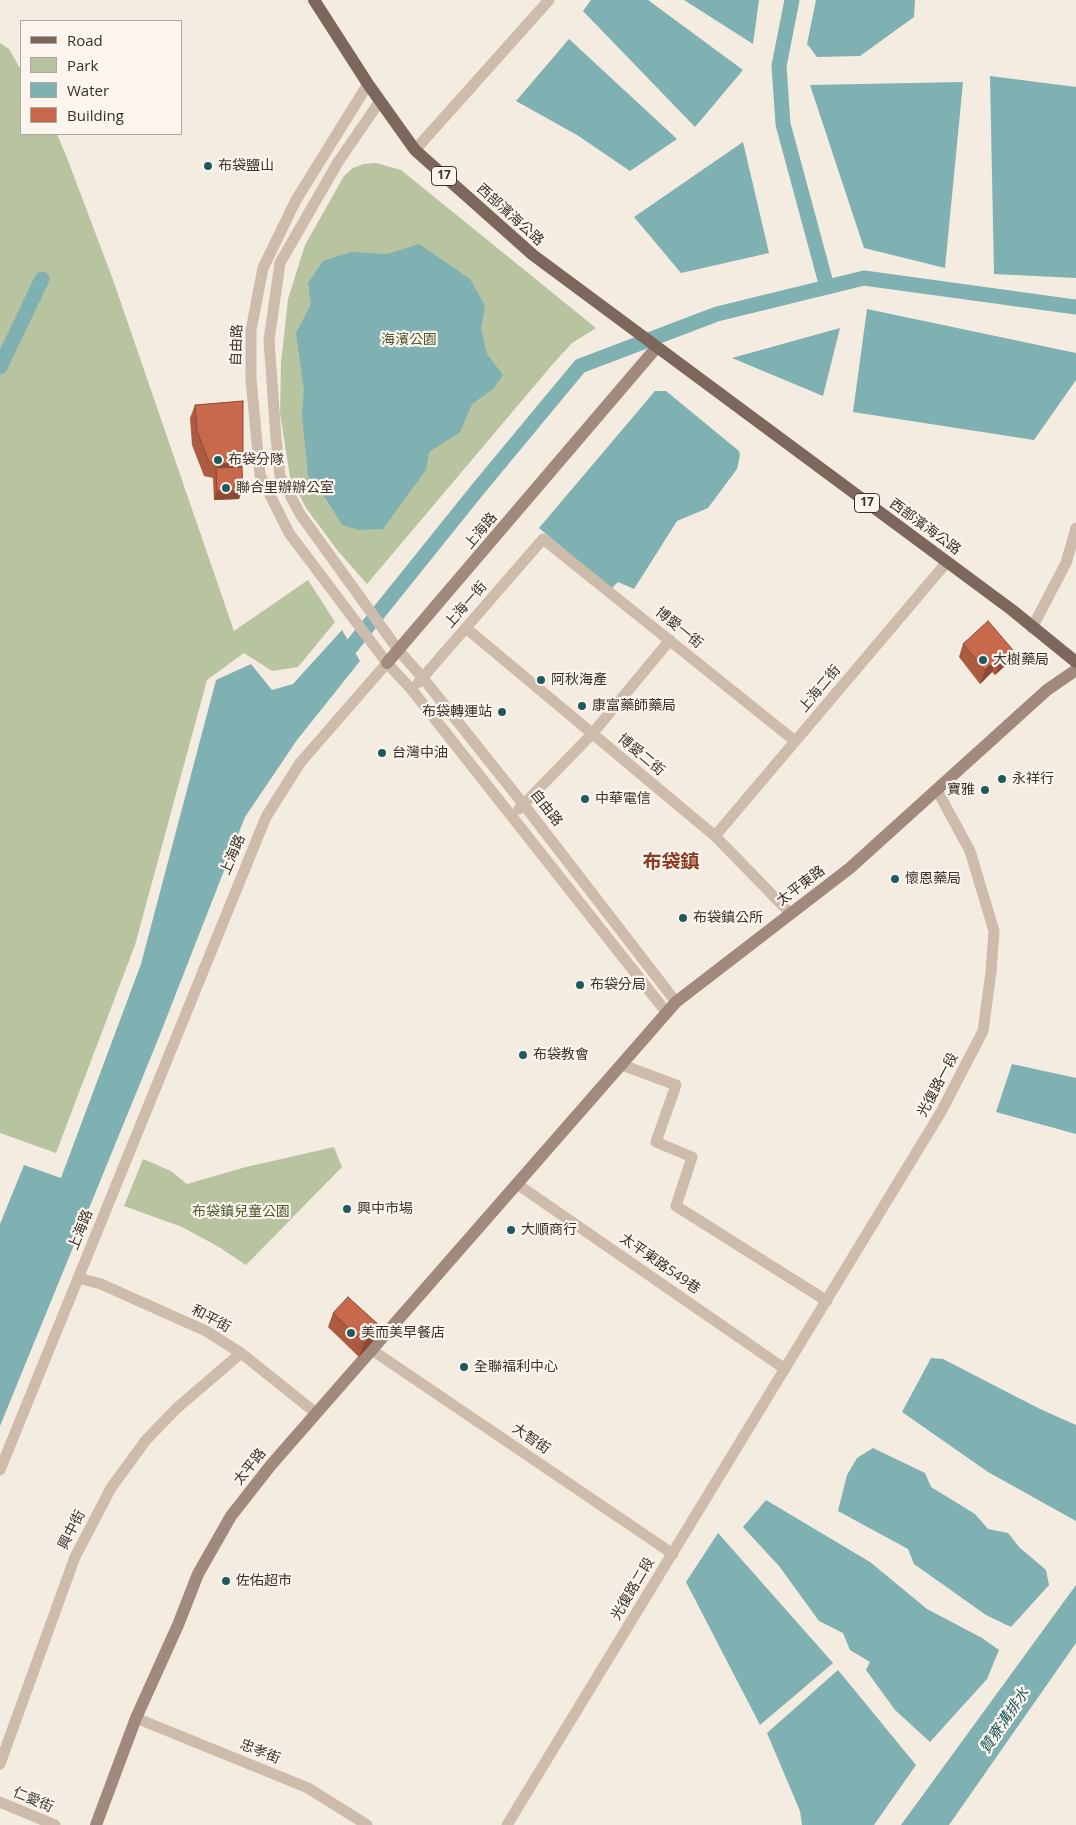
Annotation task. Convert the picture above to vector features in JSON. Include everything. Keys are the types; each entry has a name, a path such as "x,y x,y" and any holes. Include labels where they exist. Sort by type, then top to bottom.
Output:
{"main road":[{"name":"西部濱海公路","path":"314,0 368,84 416,150 533,255 1012,610 1076,662"},
{"name":"上海路","path":"387,664 656,348"},
{"name":"太平東路","path":"517,1184 676,1002 850,868 1047,690 1076,670"},
{"name":"太平路","path":"96,1825 136,1718 178,1625 198,1574 231,1516 271,1465 517,1184"}],"street":[{"path":"416,150 549,0"},
{"name":"自由路","path":"368,84 296,200 263,268 250,330 251,379 260,474 290,533 387,664"},
{"name":"自由路","path":"380,101 338,162 280,263 268,340 280,476 300,514 399,650 524,805 676,1002"},
{"path":"1032,628 1066,563 1076,528"},
{"name":"上海一街","path":"412,690 542,539"},
{"name":"博愛一街","path":"542,539 795,741"},
{"name":"上海二街","path":"715,836 947,562"},
{"name":"博愛二街","path":"466,628 715,836 790,913"},
{"path":"513,816 592,734 670,640"},
{"path":"387,664 412,690 667,1013"},
{"name":"上海路","path":"0,1470 266,817 300,763 387,664"},
{"name":"光復路一段","path":"786,1369 941,1112 983,1031 991,972 994,931 970,851 937,790"},
{"path":"622,1065 676,1085 656,1142 692,1157 676,1206 827,1301"},
{"name":"太平東路549巷","path":"517,1184 786,1369"},
{"name":"和平街","path":"78,1278 101,1284 206,1331 241,1353 316,1413"},
{"name":"大智街","path":"372,1350 673,1554"},
{"name":"興中街","path":"0,1764 75,1557 111,1488 146,1440 203,1384 241,1353"},
{"name":"光復路二段","path":"507,1825 786,1369"},
{"name":"忠孝街","path":"136,1718 308,1788 367,1825"},
{"name":"仁愛街","path":"0,1802 55,1825"}],"green space":[{"path":"0,43 9,49 20,68 20,135 57,135 67,158 112,277 234,631 308,580 335,622 298,667 272,671 244,653 207,680 135,945 56,1153 0,1133"},
{"name":"海濱公園","path":"376,163 401,170 596,328 572,343 552,365 367,584 338,551 306,508 290,477 280,413 281,363 288,299 305,245 344,176 353,168 364,164"},
{"name":"布袋鎮兒童公園","path":"334,1147 342,1167 246,1265 219,1247 182,1227 124,1206 143,1159 171,1171 187,1184 246,1167"}],"water":[{"path":"591,0 648,0 743,70 695,127 583,11"},
{"path":"684,0 759,0 753,44"},
{"path":"816,0 915,0 914,17 860,56 817,57 807,44"},
{"path":"569,39 677,139 630,171 577,135 516,101"},
{"path":"990,76 1076,87 1076,278 994,274"},
{"path":"963,82 945,268 864,248 810,85"},
{"path":"743,142 769,253 681,273 634,217"},
{"path":"419,244 470,279 485,306 481,329 487,354 503,375 493,389 472,404 460,432 429,452 426,470 383,529 359,530 342,525 326,499 308,476 302,414 304,390 296,333 311,304 308,283 323,261 351,252 387,254"},
{"path":"867,309 1076,353 1076,380 1034,440 853,412"},
{"path":"840,328 823,396 732,358"},
{"path":"655,391 666,391 739,451 737,469 708,508 677,521 634,589 618,582 611,589 539,528"},
{"path":"342,630 360,661 297,740 245,817 157,1042 0,1426 0,1224 24,1165 61,1178 141,964 216,680 251,664 272,690 293,684"},
{"path":"1012,1064 1076,1078 1076,1134 996,1112"},
{"path":"931,1358 943,1359 1040,1409 1076,1425 1076,1521 988,1472 902,1412"},
{"path":"873,1448 925,1473 931,1487 975,1514 988,1529 1008,1533 1020,1548 1046,1570 1049,1585 1011,1627 986,1615 914,1564 908,1549 838,1511 847,1475 857,1458"},
{"path":"766,1500 870,1562 927,1609 982,1638 999,1650 987,1679 930,1742 895,1710 866,1670 870,1662 850,1650 843,1633 819,1621 779,1566 743,1527"},
{"path":"718,1533 833,1663 760,1725 686,1582"},
{"name":"贊寮溝排水","path":"1076,1585 1076,1643 949,1825 901,1825"},
{"path":"838,1670 916,1765 874,1825 802,1825 800,1811 767,1733"}],"building":[{"name":"布袋分隊","path":"243,401 243,463 218,464 209,462 197,431 195,405"},
{"path":"242,467 243,490 217,491 216,468"},
{"path":"988,621 1013,650 1000,662 997,658 985,670 963,644"},
{"path":"348,1297 380,1326 364,1343 333,1313"}],"waterway":[{"path":"792,0 779,66 783,124 827,287"},
{"path":"339,662 580,366 717,314 864,278 1076,307"},
{"path":"0,367 42,279"}],"place":[{"name":"布袋鹽山","path":"208,166"},
{"name":"布袋分隊","path":"218,460"},
{"name":"聯合里辦辦公室","path":"226,488"},
{"name":"大樹藥局","path":"983,660"},
{"name":"阿秋海產","path":"541,680"},
{"name":"康富藥師藥局","path":"582,706"},
{"name":"布袋轉運站","path":"502,712"},
{"name":"台灣中油","path":"382,753"},
{"name":"永祥行","path":"1002,779"},
{"name":"寶雅","path":"985,790"},
{"name":"中華電信","path":"585,799"},
{"name":"懷恩藥局","path":"895,879"},
{"name":"布袋鎮公所","path":"683,918"},
{"name":"布袋分局","path":"580,985"},
{"name":"布袋教會","path":"523,1055"},
{"name":"興中市場","path":"347,1209"},
{"name":"大順商行","path":"511,1230"},
{"name":"美而美早餐店","path":"351,1333"},
{"name":"全聯福利中心","path":"464,1367"},
{"name":"佐佑超市","path":"226,1581"}],"district":[{"name":"布袋鎮","path":"671,863"}]}
